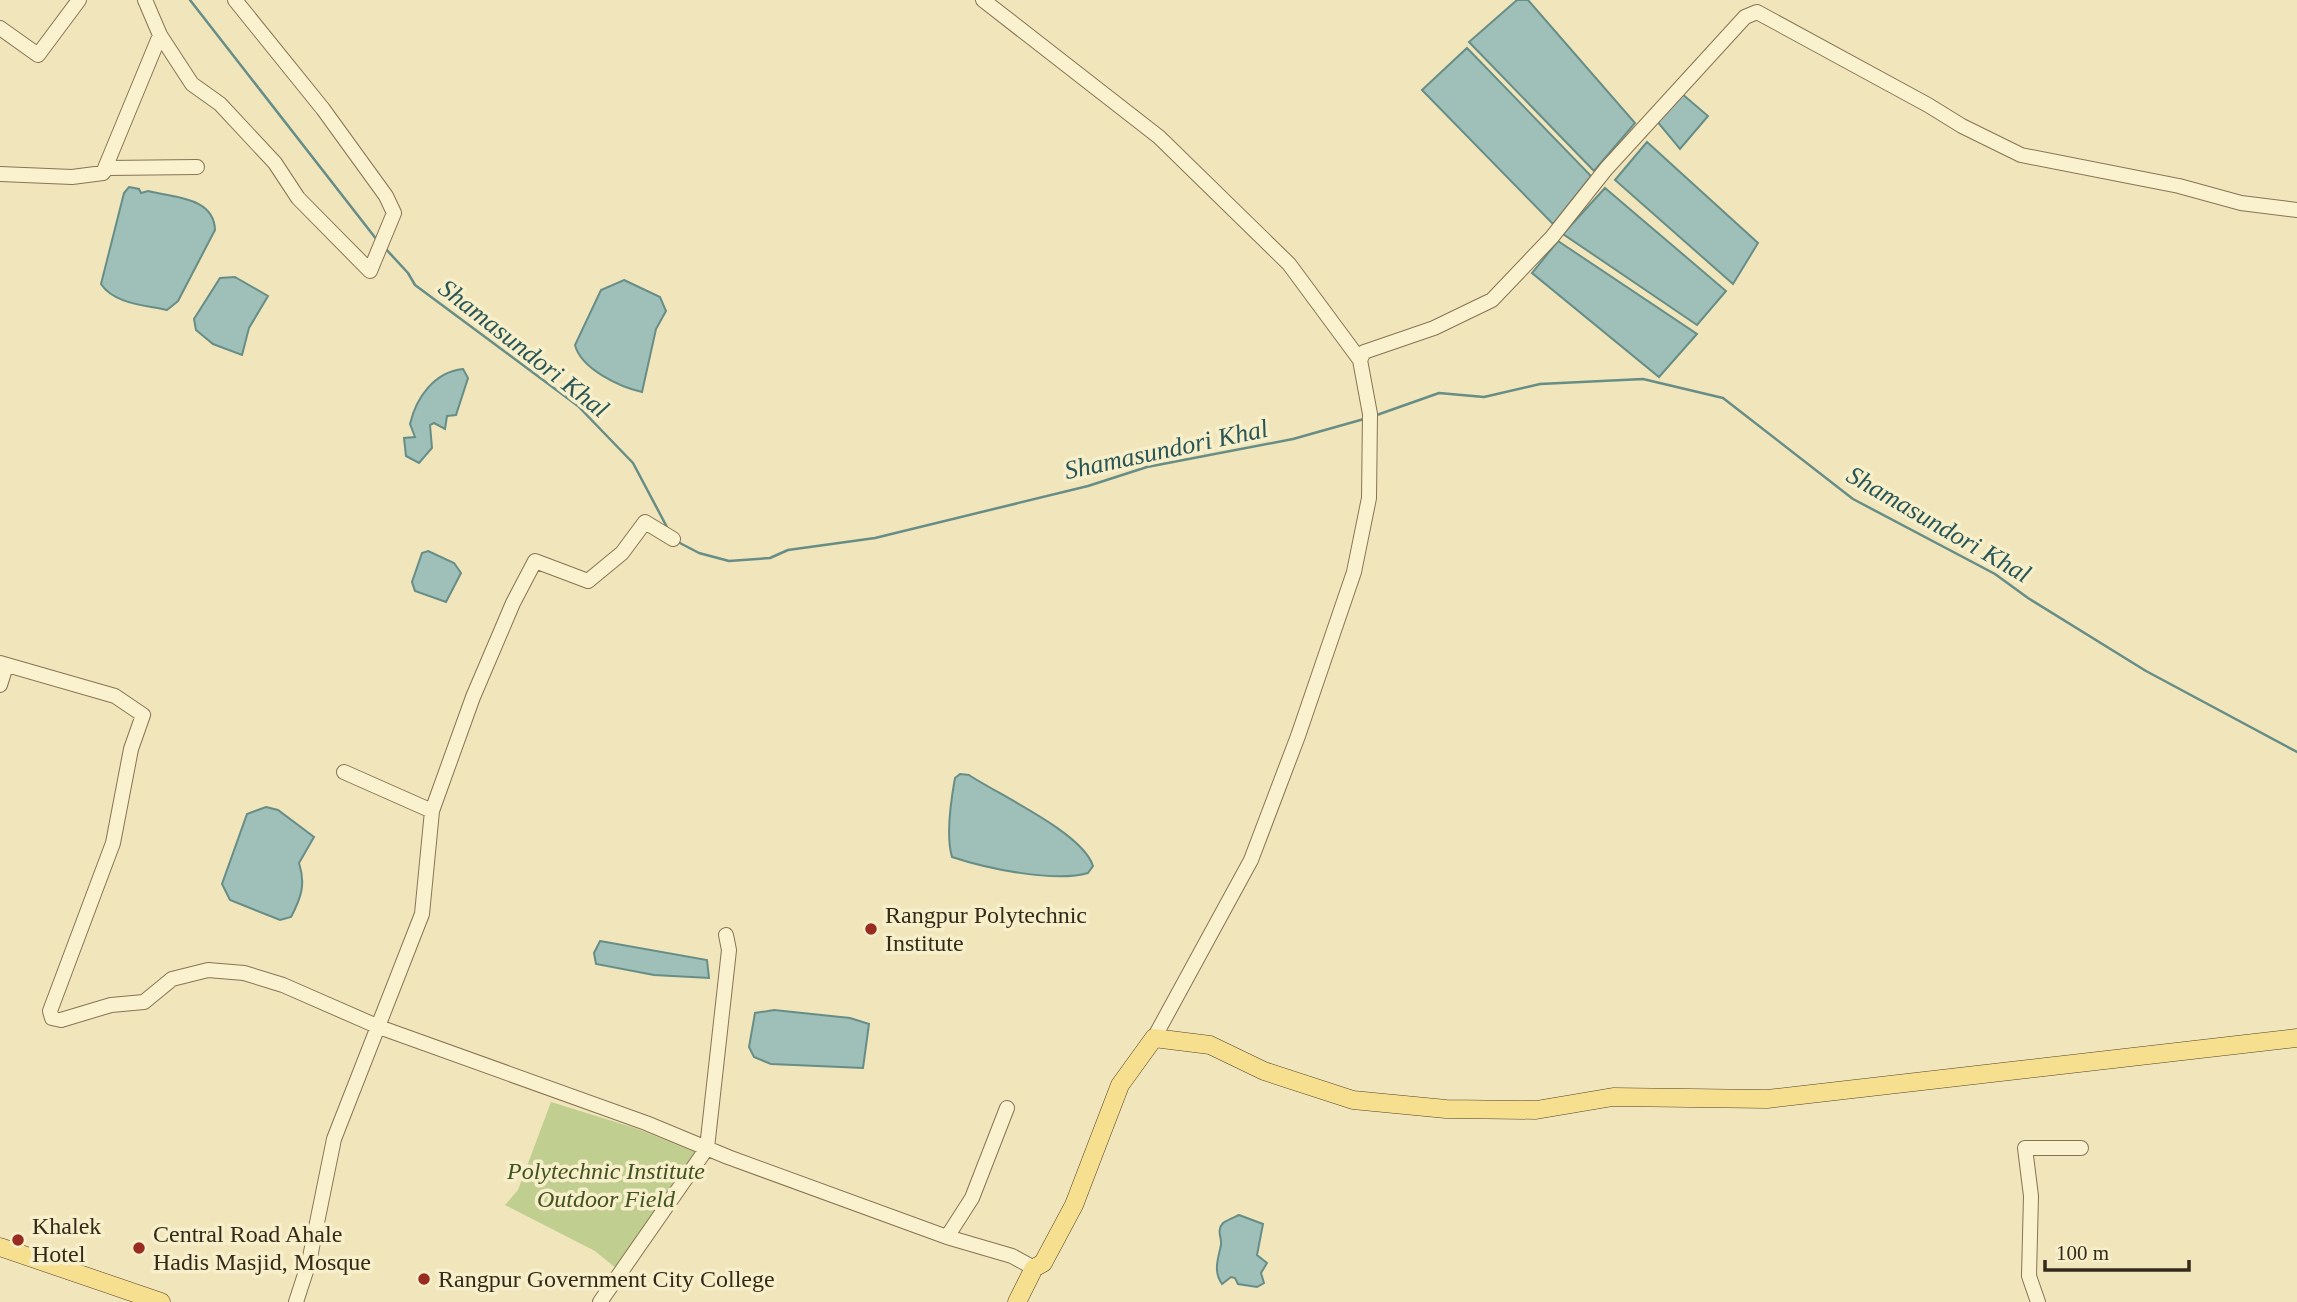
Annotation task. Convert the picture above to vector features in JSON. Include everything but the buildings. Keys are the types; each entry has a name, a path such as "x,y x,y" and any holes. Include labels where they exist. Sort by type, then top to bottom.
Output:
{"main road":[{"path":"1017,1302 1034,1268 1043,1263 1074,1205 1120,1085 1154,1038 1210,1045 1264,1071 1353,1100 1446,1109 1536,1110 1613,1097 1767,1099 2297,1038"},
{"path":"0,1247 161,1302"}],"street":[{"path":"0,28 38,55 79,0"},
{"path":"145,0 160,35 192,84 220,104 275,163 298,198 370,271 394,214 386,196 323,109 234,0"},
{"path":"983,0 1169,147 1289,264 1360,360 1370,421 1369,498 1354,572 1298,736 1251,860 1154,1038"},
{"path":"1360,360 1364,352 1434,328 1493,300 1552,237 1606,169 1694,71 1745,17 1757,12 1928,104 1962,126 2021,155 2179,186 2241,203 2297,210"},
{"path":"103,173 160,35"},
{"path":"0,174 72,177 103,173 107,168 197,167"},
{"path":"296,1302 309,1262 334,1139 422,914 432,811 473,696 513,603 535,561 588,581 627,548 645,522 673,539"},
{"path":"0,685 3,664 115,696 143,715 131,749 116,834 50,1011 52,1018 61,1020 111,1005 144,1002 172,979 208,970 244,973 283,985 379,1027 646,1123 947,1237 1012,1256 1034,1268"},
{"path":"344,772 432,811"},
{"path":"600,1302 707,1148 729,950 726,934"},
{"path":"947,1237 971,1198 1007,1108"},
{"path":"2038,1302 2029,1276 2031,1196 2025,1148 2081,1148"}],"green space":[{"name":"Polytechnic Institute Outdoor Field","path":"551,1102 635,1128 710,1158 617,1269 595,1251 505,1205 518,1190"}],"water":[{"path":"1517,0 1528,0 1635,123 1594,171 1469,42"},
{"path":"1467,48 1591,176 1553,224 1422,90"},
{"path":"1681,93 1708,116 1680,149 1656,120"},
{"path":"1647,142 1758,243 1733,284 1615,180"},
{"path":"129,187 139,189 141,193 148,191 191,201 208,211 213,219 215,230 178,301 167,310 122,300 101,284 124,193"},
{"path":"1605,188 1726,291 1697,325 1563,234"},
{"path":"1558,241 1697,334 1659,377 1532,273"},
{"path":"235,277 268,296 249,328 242,355 213,344 196,330 194,319 220,278"},
{"path":"624,280 660,297 666,311 656,329 642,392 602,376 585,362 575,345 601,290"},
{"path":"463,369 468,378 456,415 447,416 445,429 434,423 430,425 432,448 419,463 406,456 404,438 415,437 410,424 422,396 443,375"},
{"path":"428,551 454,563 461,573 446,602 415,591 412,582 422,553"},
{"path":"960,774 969,775 1074,841 1086,853 1093,866 1088,873 1074,876 1039,875 1001,870 952,857 949,839 951,807 955,778"},
{"path":"266,807 278,810 314,837 299,863 302,884 297,903 291,917 280,920 230,900 222,884 247,814"},
{"path":"600,941 707,960 709,978 654,975 596,964 594,953"},
{"path":"774,1010 850,1018 869,1024 863,1068 771,1064 754,1057 749,1047 755,1013"},
{"path":"1239,1215 1263,1224 1257,1255 1267,1263 1261,1273 1264,1283 1257,1287 1238,1284 1235,1278 1231,1277 1222,1284 1218,1274 1220,1229 1223,1223"}],"waterway":[{"name":"Shamasundori Khal","path":"190,0 377,240"},
{"name":"Shamasundori Khal","path":"384,247 408,273 415,285 578,406 633,463 668,529"},
{"name":"Shamasundori Khal","path":"1374,416 1439,393 1484,397 1540,384 1643,379 1723,398 1853,499 1995,574 2028,598 2146,671 2297,752"},
{"name":"Shamasundori Khal","path":"678,542 699,553 729,561 770,558 788,550 875,538 1088,486 1147,467 1293,439 1364,419"}],"place":[{"name":"Rangpur Polytechnic Institute","path":"871,929"},
{"name":"Khalek Hotel","path":"18,1240"},
{"name":"Central Road Ahale Hadis Masjid, Mosque","path":"139,1248"},
{"name":"Rangpur Government City College","path":"424,1279"}]}
